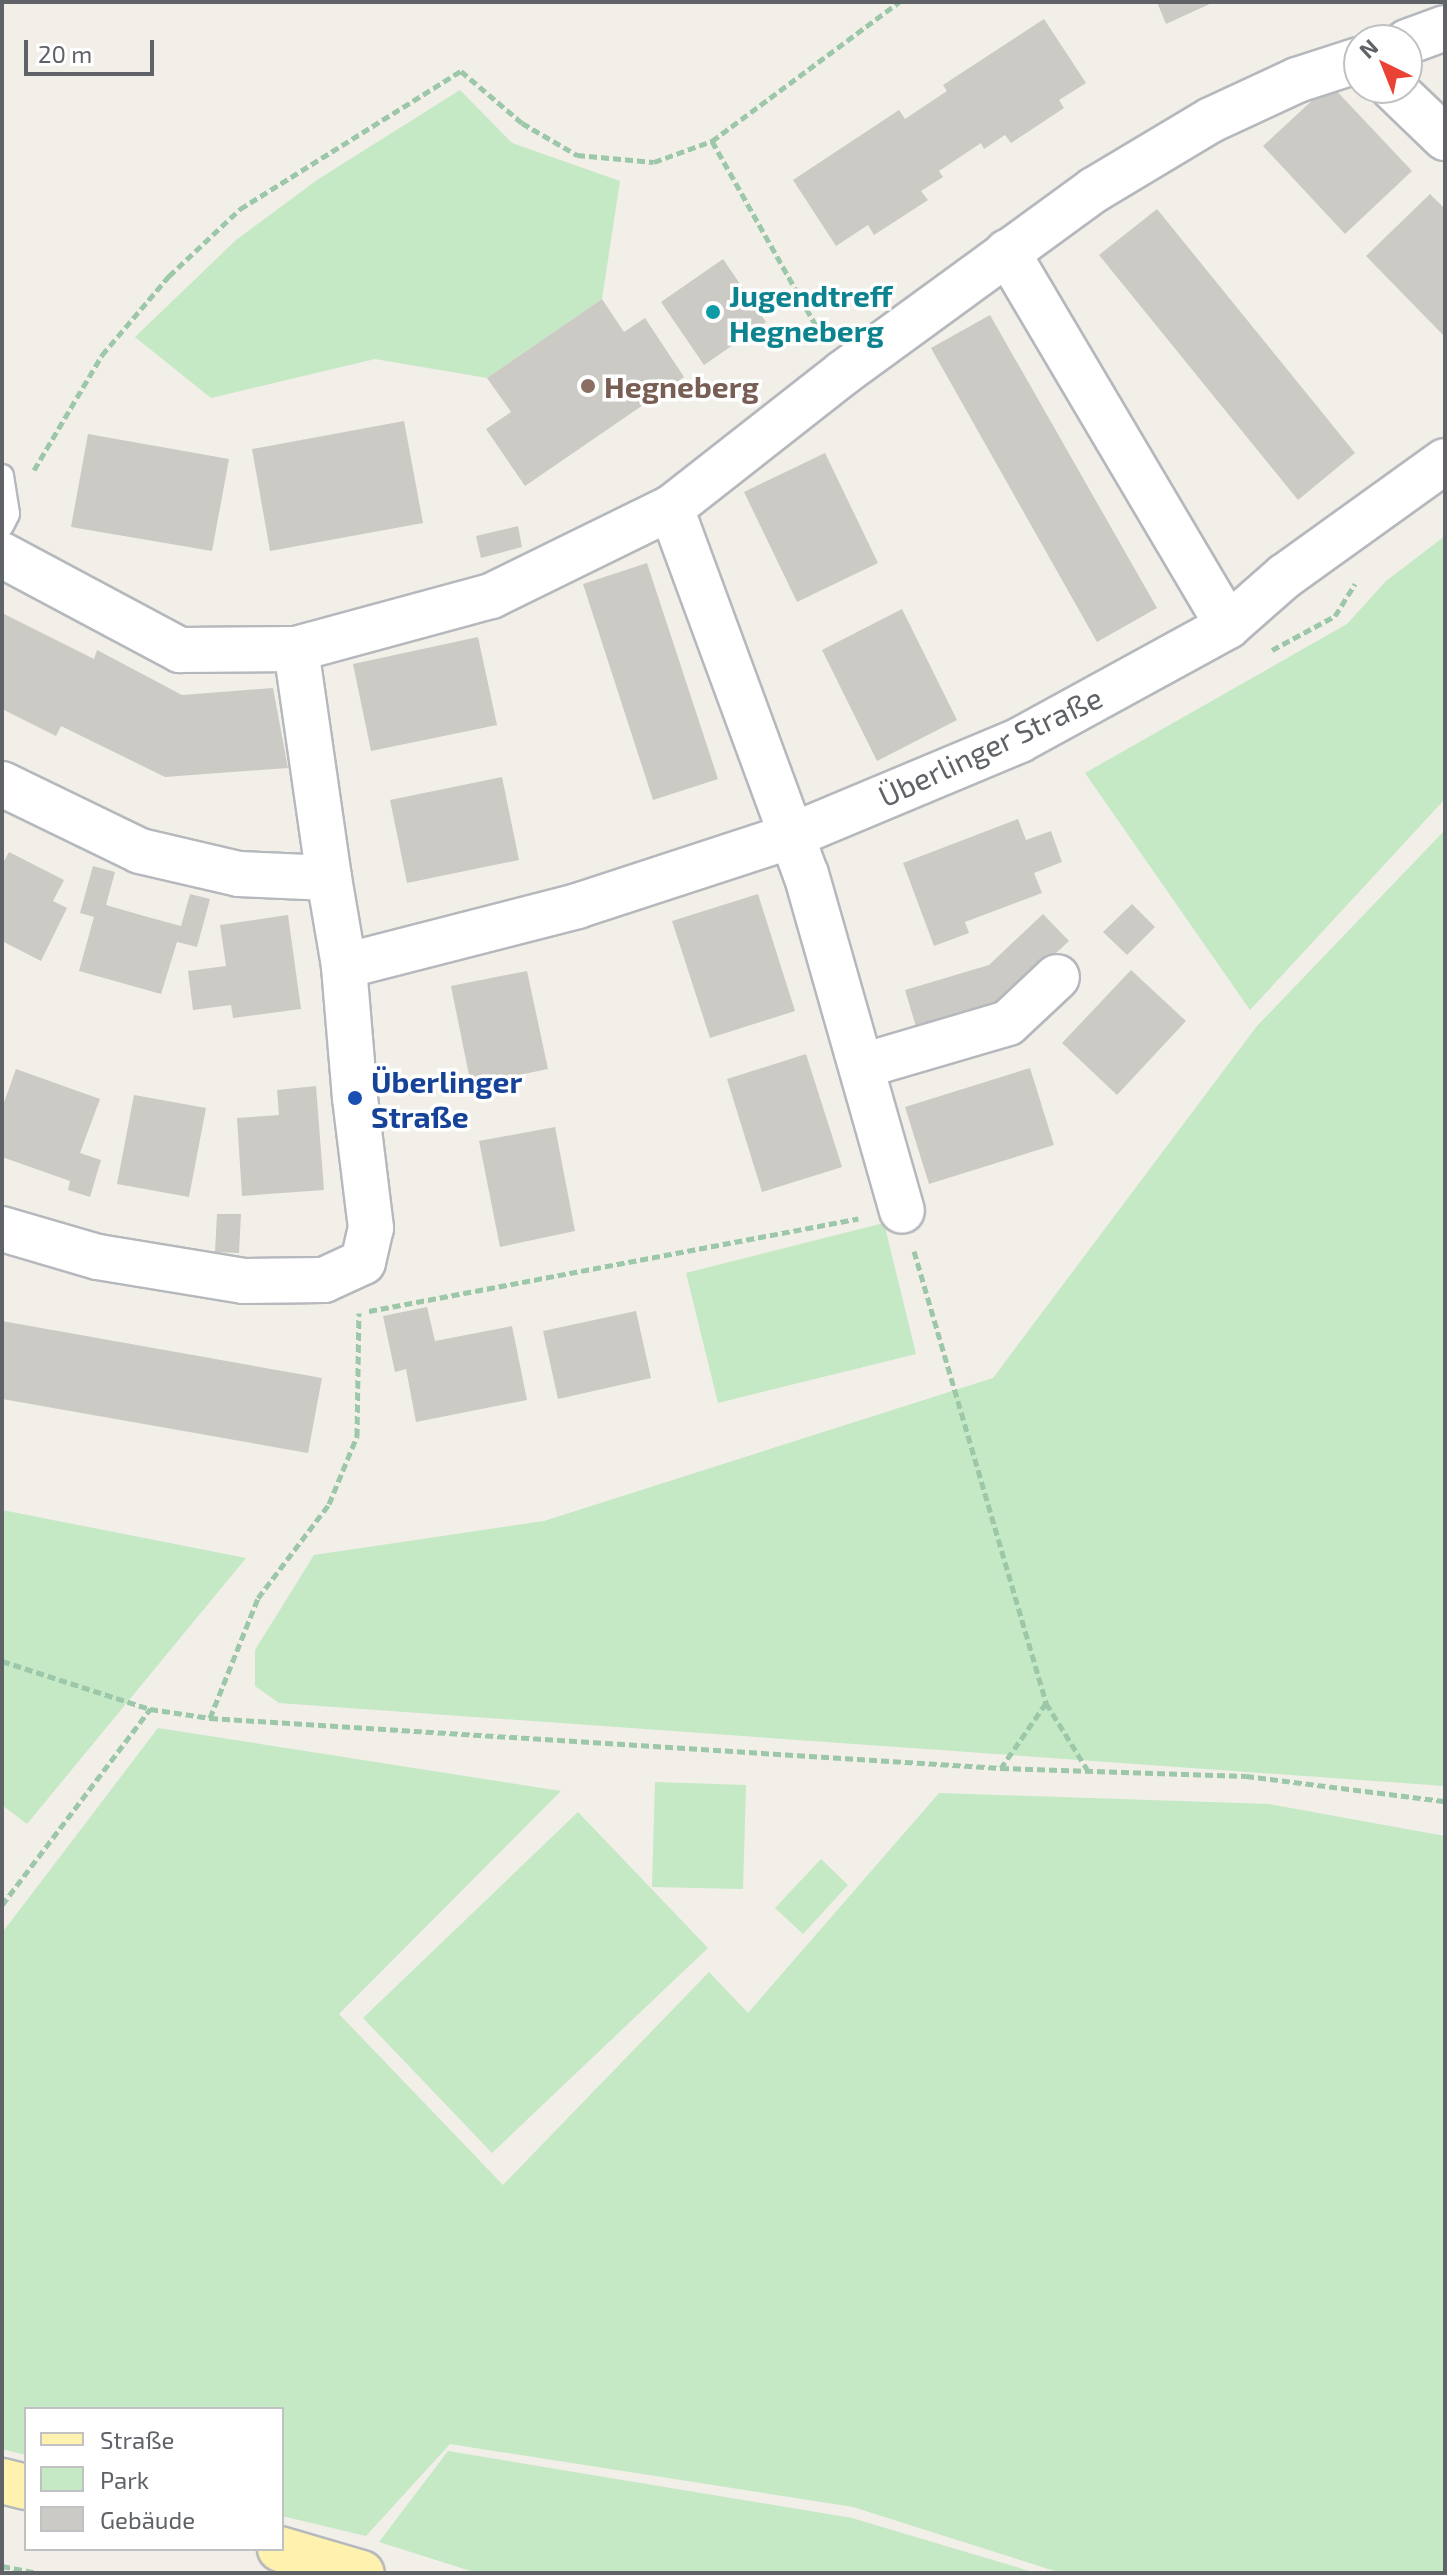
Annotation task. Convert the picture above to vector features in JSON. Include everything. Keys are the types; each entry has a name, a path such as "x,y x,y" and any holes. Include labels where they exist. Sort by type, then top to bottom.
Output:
{"main road":[{"path":"2,2481 24,2486"},
{"path":"284,2550 362,2573"}],"street":[{"path":"1423,36 1445,28"},
{"path":"4,531 180,650 296,649 491,596 671,508 843,373 1094,190 1211,120 1297,80 1343,65"},
{"path":"1410,104 1445,138"},
{"path":"1007,252 1228,626"},
{"name":"Überlinger Straße","path":"344,966 577,906 791,836 1020,740 1228,626 1285,576 1445,461"},
{"path":"671,508 806,874 902,1211"},
{"path":"2,1229 98,1257 244,1281 324,1280 363,1262 371,1228 355,1098 344,966 296,649"},
{"path":"2,784 140,851 239,874 329,878"},
{"path":"862,1066 1008,1023 1057,977"}],"lane":[{"path":"2,476 4,531"}],"path":[{"path":"4,531 102,355 169,276 240,209 461,71 522,123 577,155 654,162 712,141 899,2"},
{"path":"712,141 843,373"},
{"path":"359,1313 902,1211 1046,1703 1087,1769"},
{"path":"210,1718 258,1598 329,1504 357,1436 363,1262"},
{"path":"2,1661 150,1709 210,1718 1001,1768 1246,1776 1445,1801"},
{"path":"1001,1768 1046,1703"},
{"path":"2,1905 150,1709"},
{"path":"2,2566 37,2573"}],"green space":[{"path":"460,90 512,143 620,181 602,299 487,378 375,359 211,398 135,337 236,240 317,180"},
{"path":"1445,536 1445,799 1250,1010 1085,773 1347,624 1386,581"},
{"path":"1445,830 1445,1786 279,1703 255,1686 255,1650 314,1555 544,1521 993,1378 1257,1026"},
{"path":"884,1223 916,1354 718,1403 686,1273"},
{"path":"2,1510 246,1558 27,1824 2,1805"},
{"path":"158,1728 561,1791 339,2014 503,2185 709,1972 748,2013 939,1793 1269,1804 1445,1836 1445,2573 1061,2573 853,2507 450,2444 366,2536 284,2516 284,2407 24,2407 24,2454 2,2449 2,1933"},
{"path":"655,1782 746,1785 743,1889 652,1887"},
{"path":"578,1812 708,1948 492,2153 363,2018"},
{"path":"821,1859 848,1885 803,1934 775,1908"},
{"path":"448,2451 852,2518 1036,2573 477,2573 379,2542"}],"building":[{"path":"1157,2 1214,2 1166,24"},
{"path":"1044,19 1086,83 1059,100 1064,108 1011,143 1005,135 984,149 981,143 939,171 943,177 921,191 928,200 874,235 868,225 836,246 793,180 899,110 905,119 947,91 943,85"},
{"path":"1330,84 1343,98 1343,104 1349,104 1412,171 1345,234 1263,146"},
{"path":"1430,194 1445,209 1445,337 1366,256"},
{"path":"1157,209 1355,453 1298,500 1099,255"},
{"name":"Jugendtreff Hegneberg","path":"723,259 766,322 704,365 661,302"},
{"path":"602,299 624,332 645,318 684,377 525,486 486,429 511,412 487,378"},
{"path":"990,315 1157,608 1097,642 931,348"},
{"path":"404,421 423,523 270,551 252,449"},
{"path":"88,434 229,459 212,551 71,527"},
{"path":"825,453 878,563 797,602 744,492"},
{"path":"518,526 522,547 481,558 476,536"},
{"path":"647,563 718,779 653,800 583,584"},
{"path":"902,609 957,720 877,761 822,650"},
{"path":"2,613 94,659 97,650 182,695 273,688 288,768 165,777 61,726 56,736 2,709"},
{"path":"478,637 497,725 371,751 353,664"},
{"path":"502,777 519,860 407,883 390,800"},
{"path":"1018,819 1026,840 1051,831 1062,862 1034,873 1042,893 965,922 969,933 934,946 903,863"},
{"path":"9,852 64,880 53,901 67,908 41,961 2,941 2,865"},
{"path":"93,866 115,872 106,905 144,916 181,926 190,894 210,899 197,947 177,942 161,994 79,971 94,917 80,913"},
{"path":"758,894 795,1011 710,1038 672,921"},
{"path":"1132,904 1155,927 1127,955 1103,932"},
{"path":"1043,914 1069,941 1007,998 917,1030 905,990 989,965"},
{"path":"288,915 301,1009 233,1018 231,1005 193,1010 188,971 226,966 220,925"},
{"path":"1131,970 1186,1021 1117,1095 1062,1043"},
{"path":"527,971 548,1069 471,1085 451,986"},
{"path":"806,1054 842,1167 762,1192 727,1079"},
{"path":"1030,1068 1054,1145 929,1184 905,1107"},
{"path":"16,1069 100,1099 80,1153 101,1160 90,1197 68,1190 70,1181 2,1157 2,1108"},
{"path":"316,1086 324,1190 242,1196 237,1118 279,1115 277,1090"},
{"path":"134,1095 206,1108 189,1197 117,1184"},
{"path":"555,1127 575,1231 500,1247 479,1141"},
{"path":"217,1214 241,1214 239,1253 215,1252"},
{"path":"427,1307 435,1341 512,1326 527,1400 416,1422 406,1369 395,1372 383,1316"},
{"path":"636,1311 651,1378 558,1399 543,1331"},
{"path":"2,1321 322,1378 308,1453 2,1399"}],"place":[{"name":"Jugendtreff Hegneberg","path":"713,312"},
{"name":"Hegneberg","path":"588,386"},
{"name":"Überlinger Straße","path":"355,1098"}]}
